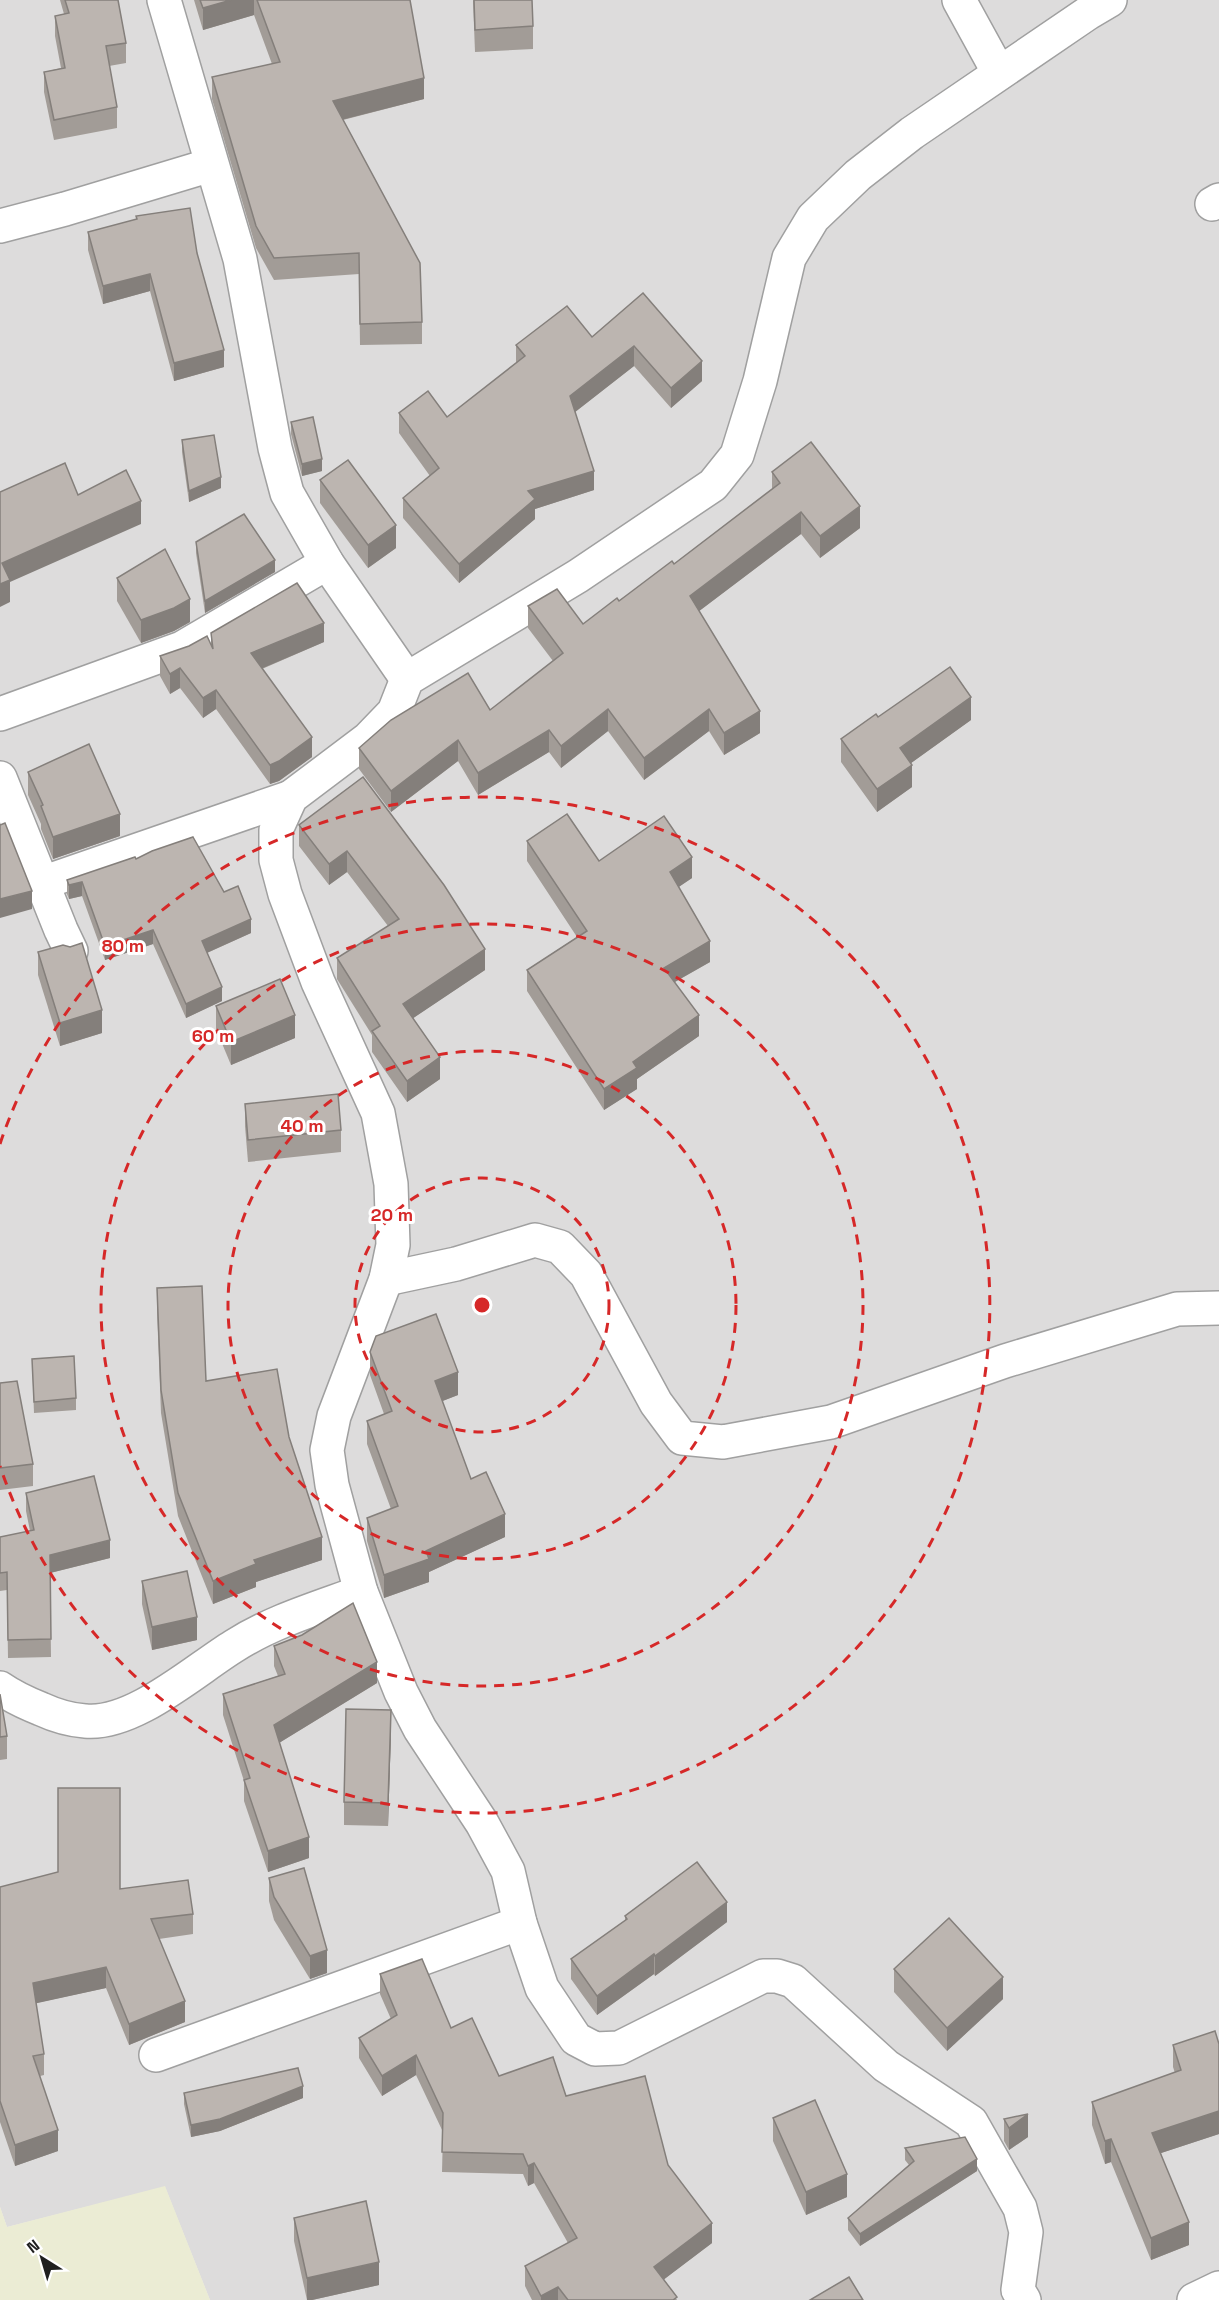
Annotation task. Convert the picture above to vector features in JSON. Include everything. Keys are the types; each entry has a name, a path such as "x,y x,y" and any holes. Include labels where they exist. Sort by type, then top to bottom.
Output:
{"street":[{"path":"164,0 240,259 275,448 287,493 327,563 407,679"},
{"path":"959,0 999,73"},
{"path":"42,883 291,797 368,739 394,712 407,679 578,576 713,484 737,455 760,381 789,258 813,218 858,175 912,133 1110,0"},
{"path":"0,226 211,165"},
{"path":"0,714 182,648 327,563"},
{"path":"0,778 71,951"},
{"path":"291,797 276,830 276,860 285,894 318,982 378,1113 391,1184 393,1245 386,1279 334,1416 327,1450 332,1485 361,1592 401,1692 420,1729 482,1823 508,1871 519,1923 542,1988 576,2039 595,2049 619,2048 764,1976 777,1976 793,1982 886,2066 971,2122 1020,2208 1026,2232 1018,2290 1024,2300"},
{"path":"386,1279 456,1264 535,1240 560,1247 586,1274 656,1403 682,1438 723,1442 831,1422 1005,1361 1177,1309 1219,1308"},
{"path":"0,1688 13,1698 54,1715 86,1722 120,1716 156,1698 234,1646 267,1628 361,1592"},
{"path":"156,2055 519,1923"},
{"path":"1194,2300 1219,2288"}],"shaded area":[{"path":"0,0 1219,0 1219,2300 210,2300 165,2187 7,2227 0,2207"}],"green space":[{"path":"165,2186 210,2300 0,2300 0,2207 7,2227"}],"building":[{"path":"65,0 118,0 126,43 106,46 117,107 54,120 44,72 65,68 55,16 69,13"},
{"path":"200,0 231,0 203,8"},
{"path":"257,0 410,0 424,78 333,101 420,263 422,322 360,324 359,253 274,258 256,226 212,77 280,62"},
{"path":"474,0 532,0 533,26 475,30"},
{"path":"190,208 197,253 224,350 174,363 150,274 103,286 88,232 137,219 136,216"},
{"path":"643,293 702,361 671,388 634,346 570,396 594,471 528,491 535,499 459,564 403,498 439,468 399,413 428,391 447,417 525,356 516,345 567,306 592,337"},
{"path":"313,417 322,459 302,464 291,422"},
{"path":"214,435 221,477 189,491 182,440"},
{"path":"811,442 860,506 820,536 801,512 690,596 760,711 724,733 709,709 644,758 608,709 561,746 549,730 478,773 458,740 391,791 359,748 391,720 468,673 490,710 563,653 528,606 557,589 583,624 617,598 619,601 672,561 674,564 780,483 772,472"},
{"path":"348,460 396,525 368,545 320,480"},
{"path":"65,463 78,495 126,470 141,501 2,563 10,580 0,584 0,492"},
{"path":"244,514 275,560 205,601 196,542"},
{"path":"165,549 190,599 174,608 141,620 117,578"},
{"path":"297,583 324,623 251,653 312,737 270,765 216,690 203,698 180,668 170,674 160,656 189,646 207,636 213,649 211,633"},
{"path":"950,667 971,697 900,748 912,765 877,789 841,739 876,714 878,717"},
{"path":"89,744 120,814 53,837 41,806 43,805 28,772"},
{"path":"363,777 444,885 485,949 403,1004 440,1057 407,1081 372,1031 380,1026 337,958 399,919 347,851 329,864 299,825"},
{"path":"567,814 599,861 664,816 692,857 670,872 710,941 664,968 699,1015 633,1062 637,1068 604,1089 527,970 587,931 527,841"},
{"path":"5,823 32,891 0,899 0,825"},
{"path":"193,837 224,892 238,886 251,919 202,941 222,987 186,1004 153,930 105,946 82,882 69,885 67,880 135,857 136,859"},
{"path":"82,943 102,1010 60,1023 38,952 63,945 70,947"},
{"path":"280,979 295,1015 231,1042 216,1006"},
{"path":"338,1094 341,1130 248,1140 245,1104"},
{"path":"202,1286 206,1381 277,1369 289,1437 322,1537 254,1560 256,1564 213,1581 178,1493 161,1390 157,1288"},
{"path":"436,1314 458,1372 435,1381 471,1479 486,1472 505,1514 426,1551 429,1559 384,1575 367,1518 398,1506 367,1421 392,1411 370,1352 376,1336"},
{"path":"74,1356 76,1398 34,1402 32,1359"},
{"path":"17,1381 33,1464 0,1468 0,1383"},
{"path":"94,1476 110,1540 50,1555 51,1639 8,1640 7,1572 0,1573 0,1537 34,1530 26,1493"},
{"path":"187,1571 197,1617 152,1627 142,1581"},
{"path":"353,1603 377,1662 274,1725 309,1837 268,1851 244,1780 250,1778 223,1694 285,1674 274,1646 302,1635"},
{"path":"0,1694 7,1736 0,1737"},
{"path":"346,1709 391,1710 388,1803 344,1802"},
{"path":"58,1788 120,1788 120,1889 188,1880 193,1914 151,1919 185,2001 129,2024 106,1967 33,1983 44,2054 33,2056 58,2130 15,2145 0,2101 0,1887 58,1872"},
{"path":"697,1862 727,1902 597,1996 571,1959 627,1919 625,1916"},
{"path":"304,1868 327,1950 310,1956 274,1897 269,1878"},
{"path":"949,1918 1003,1977 947,2028 894,1969"},
{"path":"422,1959 451,2028 472,2018 499,2076 553,2057 566,2096 645,2076 668,2165 712,2223 654,2267 677,2297 673,2300 568,2300 558,2287 541,2296 525,2266 577,2238 534,2163 528,2166 523,2154 442,2152 443,2113 416,2055 382,2076 359,2038 397,2015 380,1974"},
{"path":"1215,2031 1219,2044 1219,2111 1152,2133 1189,2222 1151,2238 1111,2139 1105,2141 1092,2102 1181,2070 1173,2045"},
{"path":"298,2068 303,2086 220,2119 191,2125 184,2093"},
{"path":"815,2100 847,2174 806,2192 773,2118"},
{"path":"1028,2114 1009,2128 1004,2119"},
{"path":"965,2137 977,2159 860,2234 848,2218 914,2161 905,2148"},
{"path":"366,2201 379,2262 307,2278 294,2218"},
{"path":"849,2277 863,2300 810,2300"}]}
